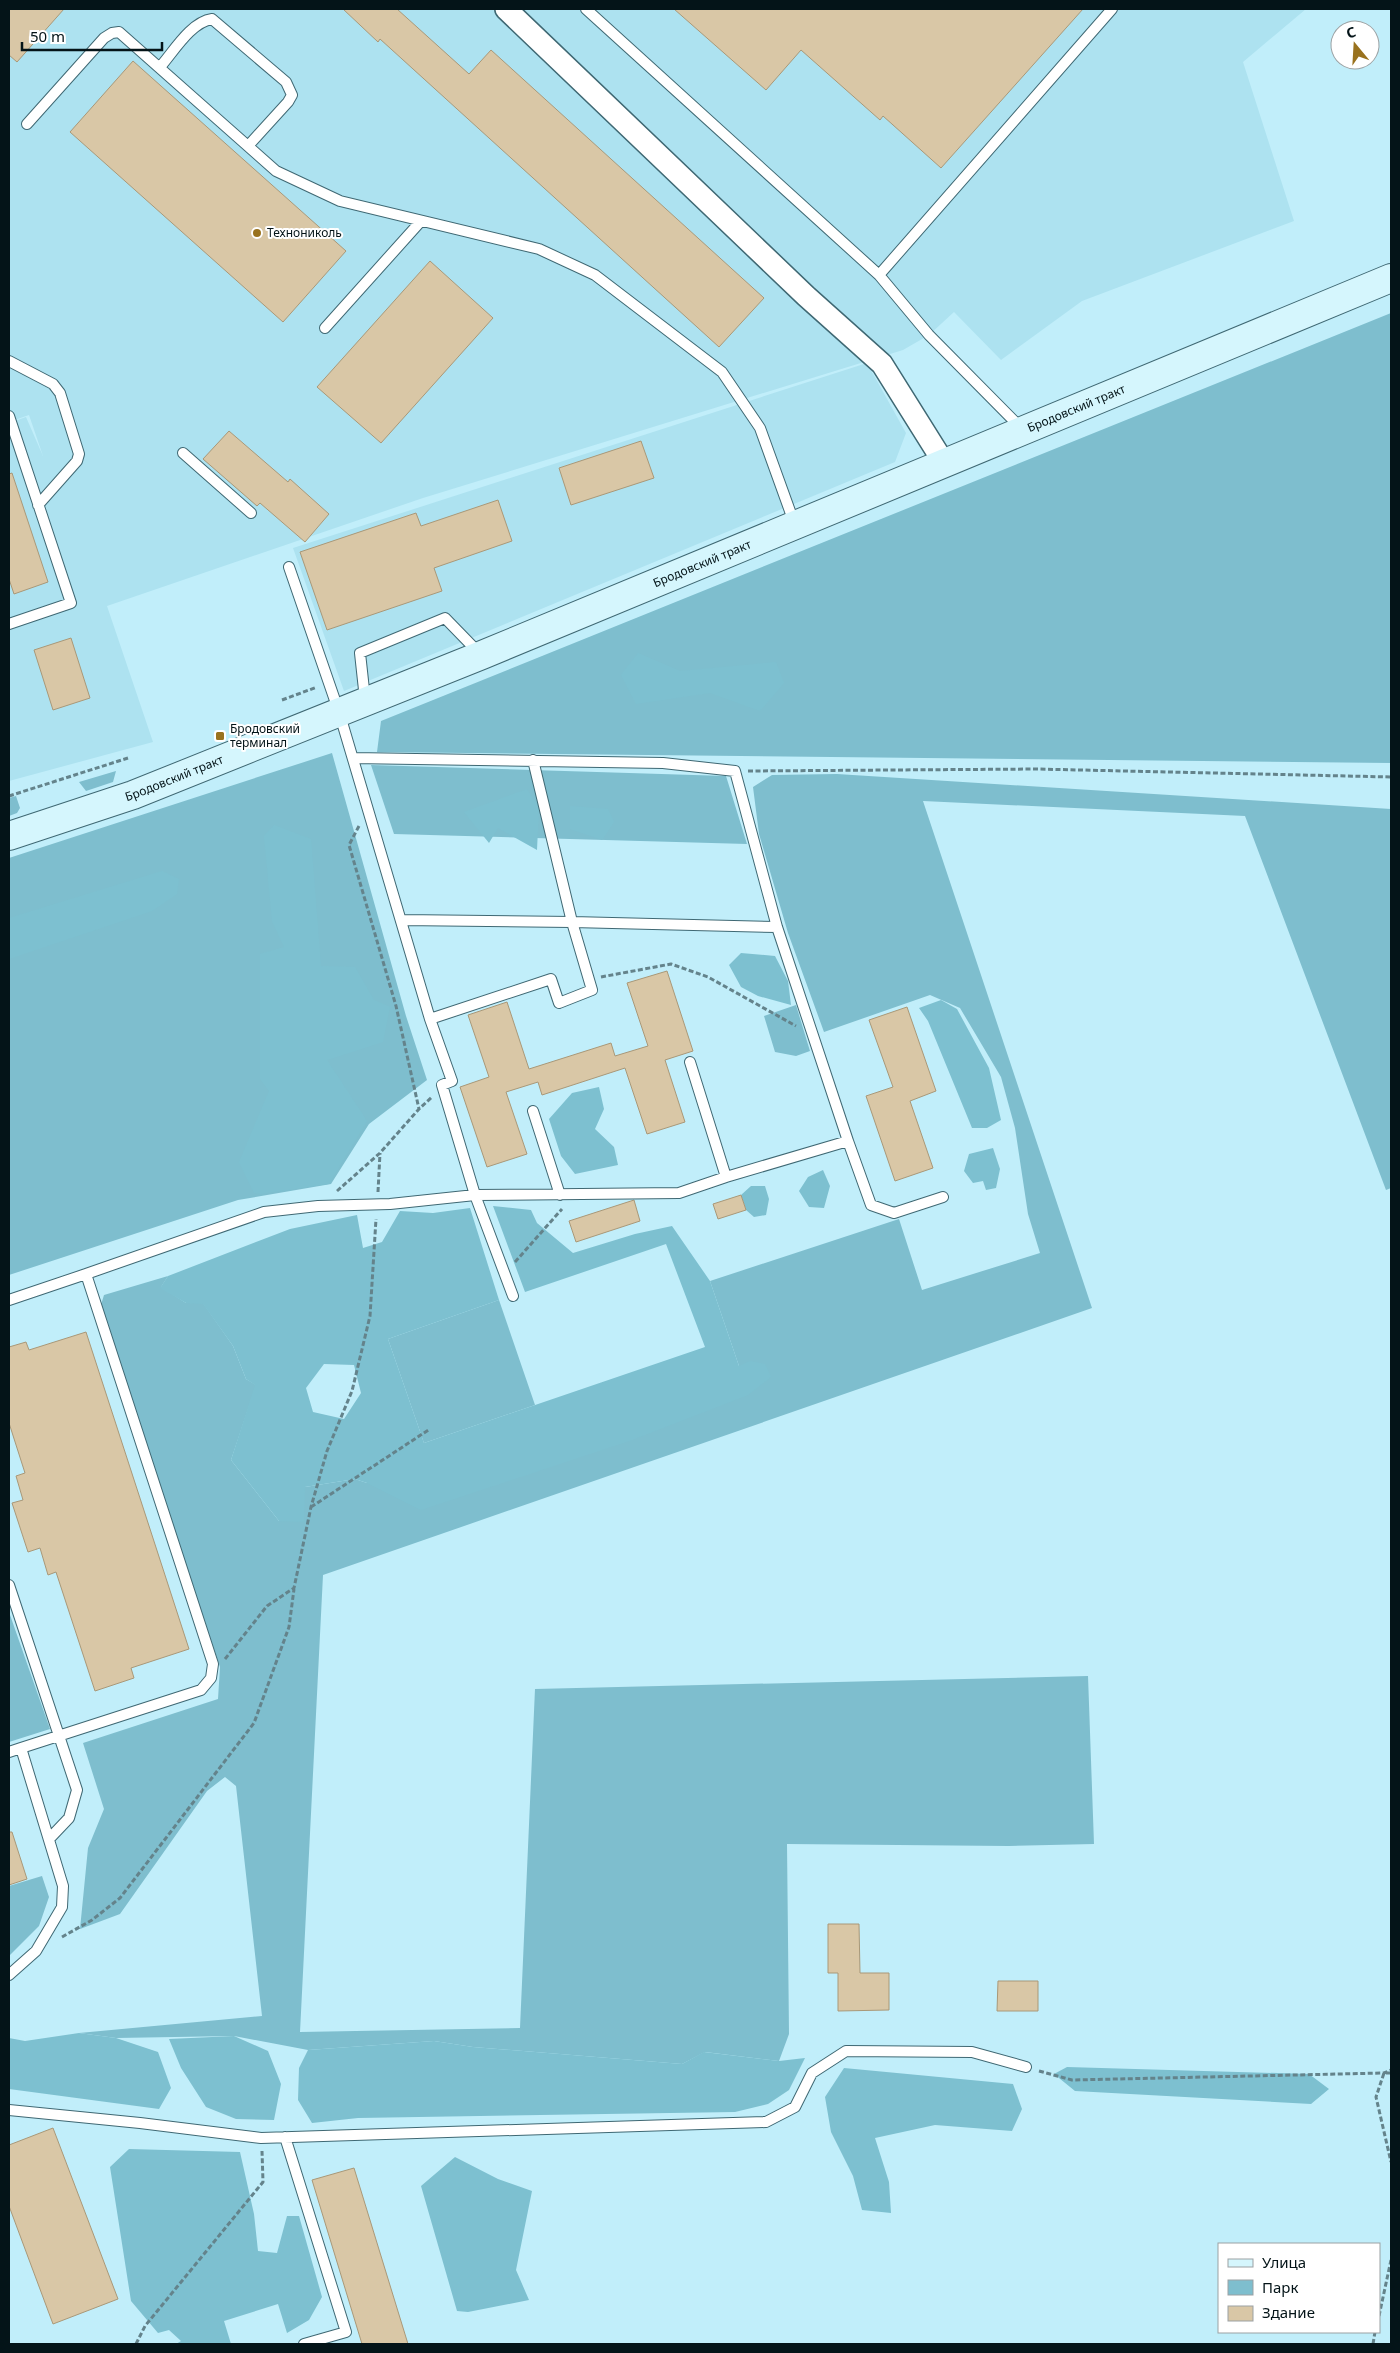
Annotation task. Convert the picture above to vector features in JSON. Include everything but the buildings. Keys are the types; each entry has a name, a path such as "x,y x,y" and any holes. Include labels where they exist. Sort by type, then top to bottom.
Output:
{"street":[{"path":"506,9 806,296 882,364 944,464"},
{"name":"Бродовский тракт","path":"9,836 133,795 482,655 1391,278"}],"lane":[{"path":"586,9 879,275 929,335 1023,431"},
{"path":"879,275 1112,9"},
{"path":"160,67 197,26 204,20 212,19 279,76 291,89 292,95 288,102 248,146"},
{"path":"26,124 104,38 112,33 119,32 276,171 340,201 539,250 595,275 722,372 760,428 796,526"},
{"path":"325,328 421,221"},
{"path":"9,361 53,384 60,393 79,454 77,461 38,505"},
{"path":"9,416 71,603 9,624"},
{"path":"183,453 251,513"},
{"path":"289,567 339,712 430,1019 452,1081 442,1085 475,1195 512,1296"},
{"path":"365,702 360,653 445,618 482,655"},
{"path":"353,758 663,762 735,771 778,927 848,1141 871,1205 894,1213 943,1197"},
{"path":"430,1019 551,979 559,1002 592,990 572,922 533,760"},
{"path":"401,920 778,927"},
{"path":"690,1062 726,1177"},
{"path":"533,1111 560,1195"},
{"path":"9,1300 264,1212 318,1206 377,1205 475,1195 679,1193 848,1141"},
{"path":"9,1752 201,1690 211,1678 213,1664 86,1274"},
{"path":"9,1585 77,1790 69,1818 50,1838"},
{"path":"9,1975 36,1951 62,1907 63,1886 50,1838 21,1748"},
{"path":"9,2110 140,2123 261,2138 766,2122 795,2107 812,2073 846,2051 972,2052 1026,2067"},
{"path":"285,2137 346,2332 304,2344"}],"path":[{"path":"9,796 128,758"},
{"path":"735,771 1036,769 1391,777"},
{"path":"368,811 349,844 396,1006 419,1108"},
{"path":"588,979 671,964 708,977 815,1037"},
{"path":"318,1206 380,1153 442,1085"},
{"path":"36,1951 92,1920 120,1898 254,1723 289,1626 294,1588 311,1507 327,1451 352,1391 370,1316 380,1153"},
{"path":"504,1274 575,1194"},
{"path":"311,1507 430,1429"},
{"path":"211,1678 267,1606 294,1588"},
{"path":"1026,2067 1072,2080 1391,2072"},
{"path":"1384,2073 1376,2097 1391,2162"},
{"path":"136,2344 145,2326 263,2182 261,2138"},
{"path":"1380,2311 1391,2260"}],"shaded area":[{"path":"9,9 1306,9 1243,62 1294,221 1082,301 1001,360 954,312 929,335 903,350 423,498 107,606 153,742 9,781 9,423 26,417 43,456 29,415 9,422"},
{"path":"867,363 906,433 895,462 344,691 293,548"},
{"path":"638,653 680,671 776,662 784,683 760,711 710,693 636,704 621,675"},
{"path":"527,789 539,808 537,850 498,828 489,843 464,812"},
{"path":"570,806 608,809 614,822 602,840 570,829"},
{"path":"274,825 311,839 321,966 355,967 374,1000 390,1007 383,1042 327,1060 367,1121 329,1184 260,1194 254,1193 239,1162 269,1091 260,1079 260,954 284,947 272,921 264,836"},
{"path":"162,871 179,879 177,894 152,911 9,959 9,918"},
{"path":"741,953 775,956 788,981 791,1005 758,996 741,987 729,965"},
{"path":"941,1000 957,1009 989,1068 1001,1120 987,1128 972,1128 928,1021 919,1008"},
{"path":"599,1087 604,1109 595,1129 614,1147 618,1165 575,1174 561,1156 549,1119 572,1093"},
{"path":"993,1148 1000,1169 996,1188 986,1190 983,1181 973,1183 964,1171 969,1154"},
{"path":"823,1170 830,1186 824,1208 809,1207 799,1191 808,1177"},
{"path":"751,1186 765,1186 769,1199 766,1215 754,1217 746,1210 741,1195"},
{"path":"493,1206 531,1210 537,1223 573,1253 635,1234 672,1226 710,1281 739,1366 750,1361 765,1364 771,1377 748,1395 632,1440 421,1510 355,1479 305,1487 304,1522 279,1521 231,1460 255,1385 246,1379 233,1346 203,1304 186,1303 160,1288 168,1276 290,1229 357,1215 363,1248 382,1242 400,1211 433,1213 470,1208 499,1300 388,1339 424,1443 705,1347 666,1244 525,1292","holes":["324,1364 354,1365 361,1393 344,1419 313,1412 306,1388"]},
{"path":"79,2033 116,2038 158,2052 171,2088 159,2109 9,2089 9,2038 25,2041"},
{"path":"234,2036 268,2051 281,2084 274,2120 236,2119 206,2107 181,2068 169,2039"},
{"path":"434,2041 473,2047 682,2064 704,2052 779,2061 805,2058 789,2090 768,2104 735,2112 358,2118 312,2123 298,2100 299,2068 308,2050"},
{"path":"1067,2067 1309,2074 1329,2089 1311,2104 1075,2091 1054,2074"},
{"path":"844,2068 1013,2084 1022,2109 1012,2131 935,2125 875,2138 889,2182 891,2213 862,2210 853,2176 831,2132 825,2097"},
{"path":"129,2149 240,2152 254,2214 258,2251 277,2253 287,2216 299,2216 322,2297 309,2320 287,2333 278,2304 224,2321 231,2344 176,2344 181,2341 169,2330 158,2333 131,2301 110,2167"},
{"path":"455,2157 498,2179 532,2191 516,2270 529,2300 468,2312 457,2311 421,2186"}],"green space":[{"path":"1391,313 1391,763 377,752 381,721"},
{"path":"332,753 406,1016 427,1080 369,1124 331,1184 238,1200 9,1275 9,858"},
{"path":"371,765 726,776 747,844 394,834"},
{"path":"116,771 113,782 86,791 79,782"},
{"path":"837,774 1391,809 1391,1188 1386,1190 1245,816 923,801 1092,1308 323,1575 300,2032 520,2028 535,1689 1088,1676 1094,1844 1009,1846 787,1844 789,2034 779,2061 705,2052 682,2064 473,2047 434,2041 308,2050 234,2036 116,2038 79,2033 262,2016 236,1786 225,1777 207,1791 120,1914 80,1929 88,1848 104,1809 83,1743 218,1699 220,1667 100,1308 104,1295 168,1276 161,1287 186,1303 203,1303 233,1346 246,1379 256,1385 231,1460 279,1521 305,1487 355,1479 367,1483 739,1366 710,1281 899,1219 922,1290 1040,1253 1028,1214 1015,1128 1001,1077 960,1008 930,995 824,1032 788,933 759,834 753,787 772,775"},
{"path":"16,796 20,808 17,813 9,816 9,798"},
{"path":"796,1005 810,1051 796,1056 775,1052 764,1016"},
{"path":"499,1300 535,1405 424,1443 388,1339"},
{"path":"9,1612 50,1729 9,1742"},
{"path":"42,1876 49,1897 39,1926 9,1956 9,1886"}],"place":[{"name":"Технониколь","path":"257,233"},
{"name":"Бродовский терминал","path":"220,736"}]}
